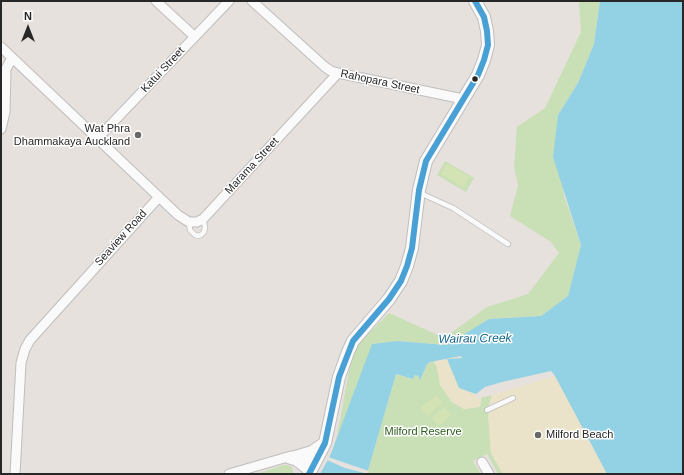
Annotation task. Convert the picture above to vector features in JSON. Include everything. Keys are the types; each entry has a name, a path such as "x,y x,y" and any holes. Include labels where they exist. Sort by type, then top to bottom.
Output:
{"main road":[{"path":"311,470 325,443 339,377 353,341 393,293 401,281 407,266 412,248 419,192 426,161 482,66 487,52 487,31 484,17 476,1"},
{"path":"295,457 312,452 325,443"}],"street":[{"path":"156,1 194,36"},
{"name":"Katui Street","path":"97,139 229,1"},
{"name":"Rahopara Street","path":"252,1 325,67 338,73 463,99"},
{"path":"1,47 178,215 189,222 197,222 203,219"},
{"path":"1,129 5,112 6,69 12,58"},
{"name":"Marama Street","path":"203,219 338,73"},
{"name":"Seaview Road","path":"15,474 21,363 25,349 30,340 158,197"},
{"path":"229,474 281,459 295,457 308,461 311,470"},
{"path":"281,459 293,460 311,470"},
{"path":"482,462 489,474"}],"lane":[{"path":"419,192 453,208 508,244"},
{"path":"189,222 190,230 198,236 204,232 205,227 203,219"},
{"path":"487,410 513,398"}],"green space":[{"path":"579,1 600,1 594,44 578,83 558,115 564,196 581,245 568,296 541,316 489,319 446,345 397,341 373,344 336,441 351,361 359,343 389,313 444,338 487,307 528,294 559,253 551,242 510,216 518,186 514,166 517,127 545,108 581,32"},
{"path":"445,161 474,178 466,192 437,175"},
{"path":"447,164 469,177 463,187 441,174"},
{"name":"Milford Reserve","path":"434,361 437,367 441,386 452,402 464,409 480,407 481,398 492,395 489,405 491,453 503,474 498,474 487,454 473,461 481,474 367,474 396,374 413,379 415,375 419,376 420,380 427,364"},
{"path":"436,395 443,403 427,416 420,408"},
{"path":"444,407 451,415 440,425 438,425 431,418"},
{"path":"283,465 292,467 294,474 257,474"}],"sand":[{"path":"462,356 462,358 447,360 469,393 476,394 476,399 481,398 480,407 464,409 452,402 440,385 437,367 434,361"},
{"name":"Milford Beach","path":"555,376 607,474 503,474 491,453 488,416 492,395"}],"water":[{"name":"Wairau Creek","path":"600,1 683,1 683,474 607,474 551,371 485,387 476,394 459,388 447,359 462,358 461,356 430,362 427,364 420,380 419,376 415,375 413,379 396,374 367,474 320,474 330,456 372,344 397,341 446,345 489,319 541,316 568,296 581,245 553,157 558,115 578,83 594,44"}],"pier":[{"path":"328,457 369,471 368,474 345,468 327,460"}],"transit line":[{"path":"309,474 325,443 339,377 353,341 389,299 401,281 407,266 412,248 419,190 426,161 478,75 484,60 488,45 487,31 484,17 475,1"}],"place":[{"name":"Wat Phra Dhammakaya Auckland","path":"138,135"},
{"name":"Milford Beach","path":"538,435"}]}
